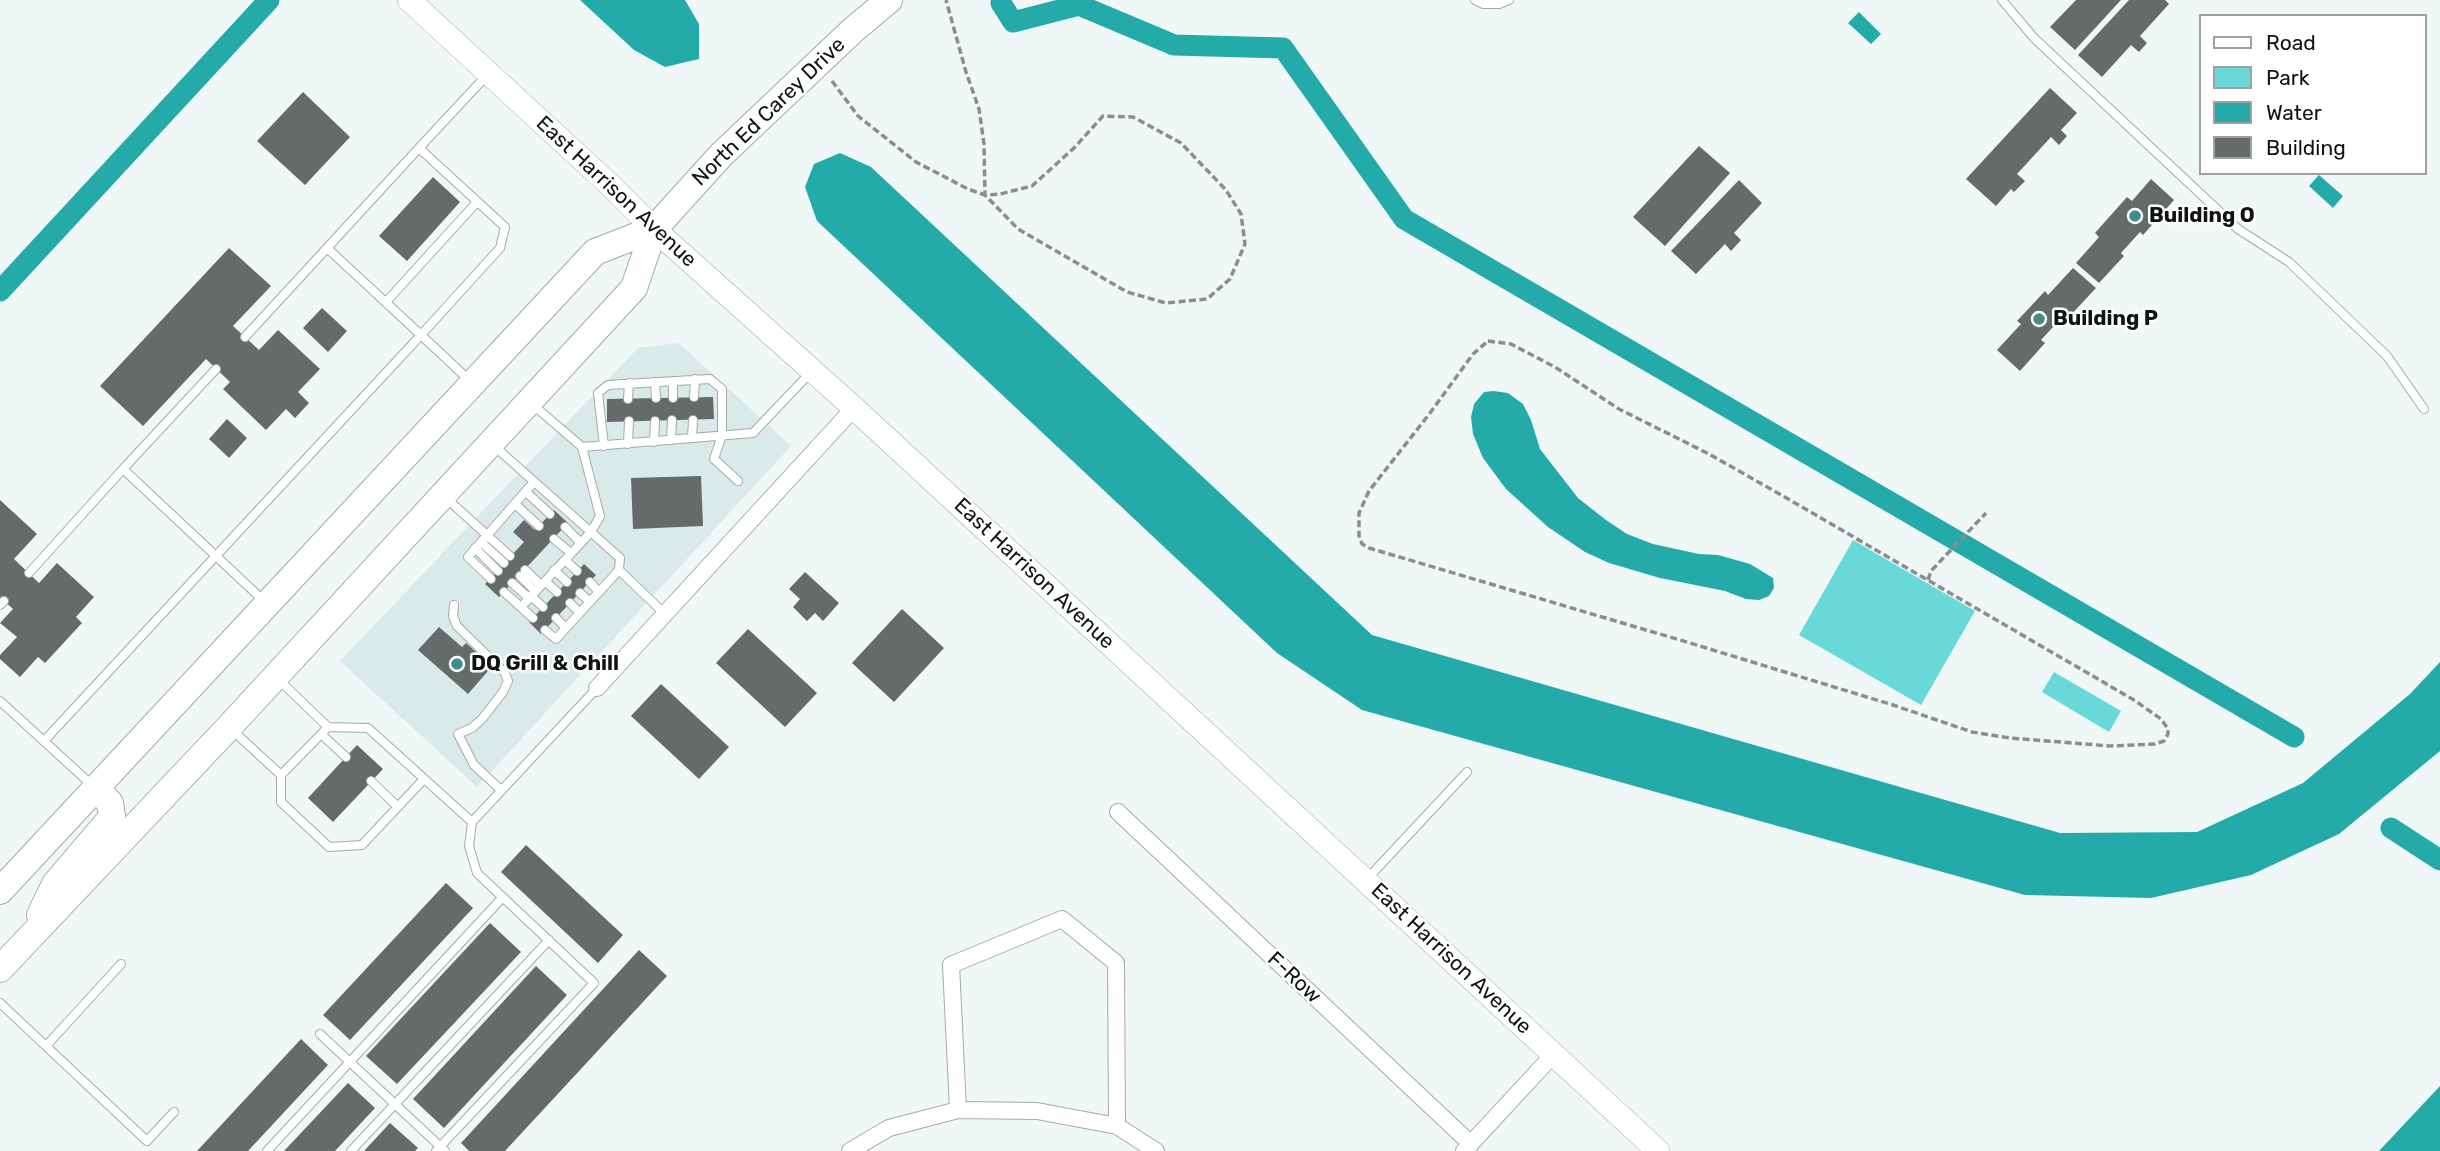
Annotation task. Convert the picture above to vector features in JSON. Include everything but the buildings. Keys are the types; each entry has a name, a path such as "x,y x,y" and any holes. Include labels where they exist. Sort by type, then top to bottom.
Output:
{"main road":[{"name":"East Harrison Avenue","path":"408,0 1658,1151"},
{"name":"North Ed Carey Drive","path":"654,229 721,155 889,0"},
{"path":"0,891 594,252 654,229"},
{"path":"0,969 229,727 634,288 654,229"},
{"path":"31,936 55,884 112,817 110,803 96,788"}],"street":[{"path":"597,688 854,408"},
{"name":"F-Row","path":"1118,812 1468,1147"},
{"path":"958,1110 951,965 1062,919 1116,963 1117,1126"},
{"path":"1468,1147 1553,1055"},
{"path":"850,1151 888,1128 958,1110 1037,1111 1117,1126 1156,1151"}],"lane":[{"path":"1475,0 1483,4 1499,4 1509,0"},
{"path":"2001,0 2034,38 2230,221 2260,245 2289,262 2387,356 2424,409"},
{"path":"245,337 489,74"},
{"path":"44,741 500,248 505,227 419,148"},
{"path":"386,302 477,202"},
{"path":"327,248 473,383"},
{"path":"29,573 216,369"},
{"path":"582,447 753,433 812,371"},
{"path":"604,446 598,393 608,385 710,379 722,389 722,435 714,459 738,481"},
{"path":"694,397 695,380"},
{"path":"673,381 673,398"},
{"path":"655,382 656,398"},
{"path":"628,398 629,383"},
{"path":"521,607 591,532 600,516 582,447 529,401"},
{"path":"692,438 693,420"},
{"path":"628,444 629,421"},
{"path":"654,442 655,421"},
{"path":"671,440 672,421"},
{"path":"490,443 620,558 619,570 556,639 545,630"},
{"path":"123,469 267,604"},
{"path":"491,579 468,557 534,482"},
{"path":"526,492 550,514"},
{"path":"443,495 481,542 498,570"},
{"path":"515,504 539,526"},
{"path":"565,527 581,543"},
{"path":"554,539 577,571"},
{"path":"481,542 507,560"},
{"path":"554,570 567,582"},
{"path":"619,570 665,614"},
{"path":"522,573 536,590 544,607"},
{"path":"590,582 600,592"},
{"path":"512,583 536,590 557,592"},
{"path":"505,592 533,618"},
{"path":"580,593 590,602"},
{"path":"570,603 580,613"},
{"path":"454,605 453,616 457,626 505,673 508,681 482,719 472,728 458,734 474,765 501,790"},
{"path":"556,618 566,628"},
{"path":"275,676 346,757"},
{"path":"320,1034 440,1150 593,983 477,873 469,846 472,822 597,688"},
{"path":"0,701 96,788"},
{"path":"229,727 281,775"},
{"path":"424,779 362,845 329,847 281,802 281,775 325,730 368,728 472,822"},
{"path":"1366,880 1467,772"},
{"path":"372,781 398,807"},
{"path":"267,1151 503,897"},
{"path":"351,1151 549,940"},
{"path":"46,1046 121,964"},
{"path":"0,1003 147,1141 174,1112"}],"path":[{"path":"818,63 858,116 916,162 985,195 1032,186 1074,148 1103,116 1133,117 1181,143 1226,190 1241,214 1245,244 1230,279 1207,299 1166,303 1127,292 1017,229 985,195 984,144 979,109 946,0"},
{"path":"1488,341 1497,341 1511,344 1555,367 1619,409 1709,454 1928,580 2154,713 2168,729 2164,741 2134,746 2076,745 1972,732 1690,643 1393,557 1362,544 1359,536 1359,513 1369,491 1473,354 1488,341"},
{"path":"1928,580 1931,571 1986,513"}],"shaded area":[{"path":"679,343 791,446 477,787 340,661 638,348"}],"green space":[{"path":"1853,540 1975,611 1921,705 1799,635"},
{"path":"2054,672 2121,711 2109,732 2042,692"}],"water":[{"path":"580,0 685,0 699,24 699,59 665,67 634,50"},
{"path":"1859,12 1881,34 1871,44 1848,23"},
{"path":"840,153 871,167 1372,635 2060,833 2197,832 2303,783 2410,694 2440,662 2440,751 2339,834 2251,875 2151,898 2025,895 1362,710 1277,653 817,221 805,187 814,164"},
{"path":"2319,175 2343,196 2333,208 2309,186"},
{"path":"1484,392 1508,393 1523,404 1540,449 1578,498 1606,520 1627,534 1653,544 1699,554 1718,555 1750,564 1773,578 1774,588 1769,596 1759,600 1746,599 1725,591 1660,578 1609,563 1585,552 1548,527 1506,489 1483,458 1473,434 1471,417 1474,404"},
{"path":"2440,1086 2440,1151 2379,1151"}],"waterway":[{"path":"0,291 269,0"},
{"path":"1001,3 1013,22 1079,5 1174,45 1283,48 1404,219 2294,737"},
{"path":"2391,828 2440,860"}],"place":[{"name":"Building O","path":"2135,216"},
{"name":"Building P","path":"2039,319"},
{"name":"DQ Grill & Chill","path":"457,664"}]}
